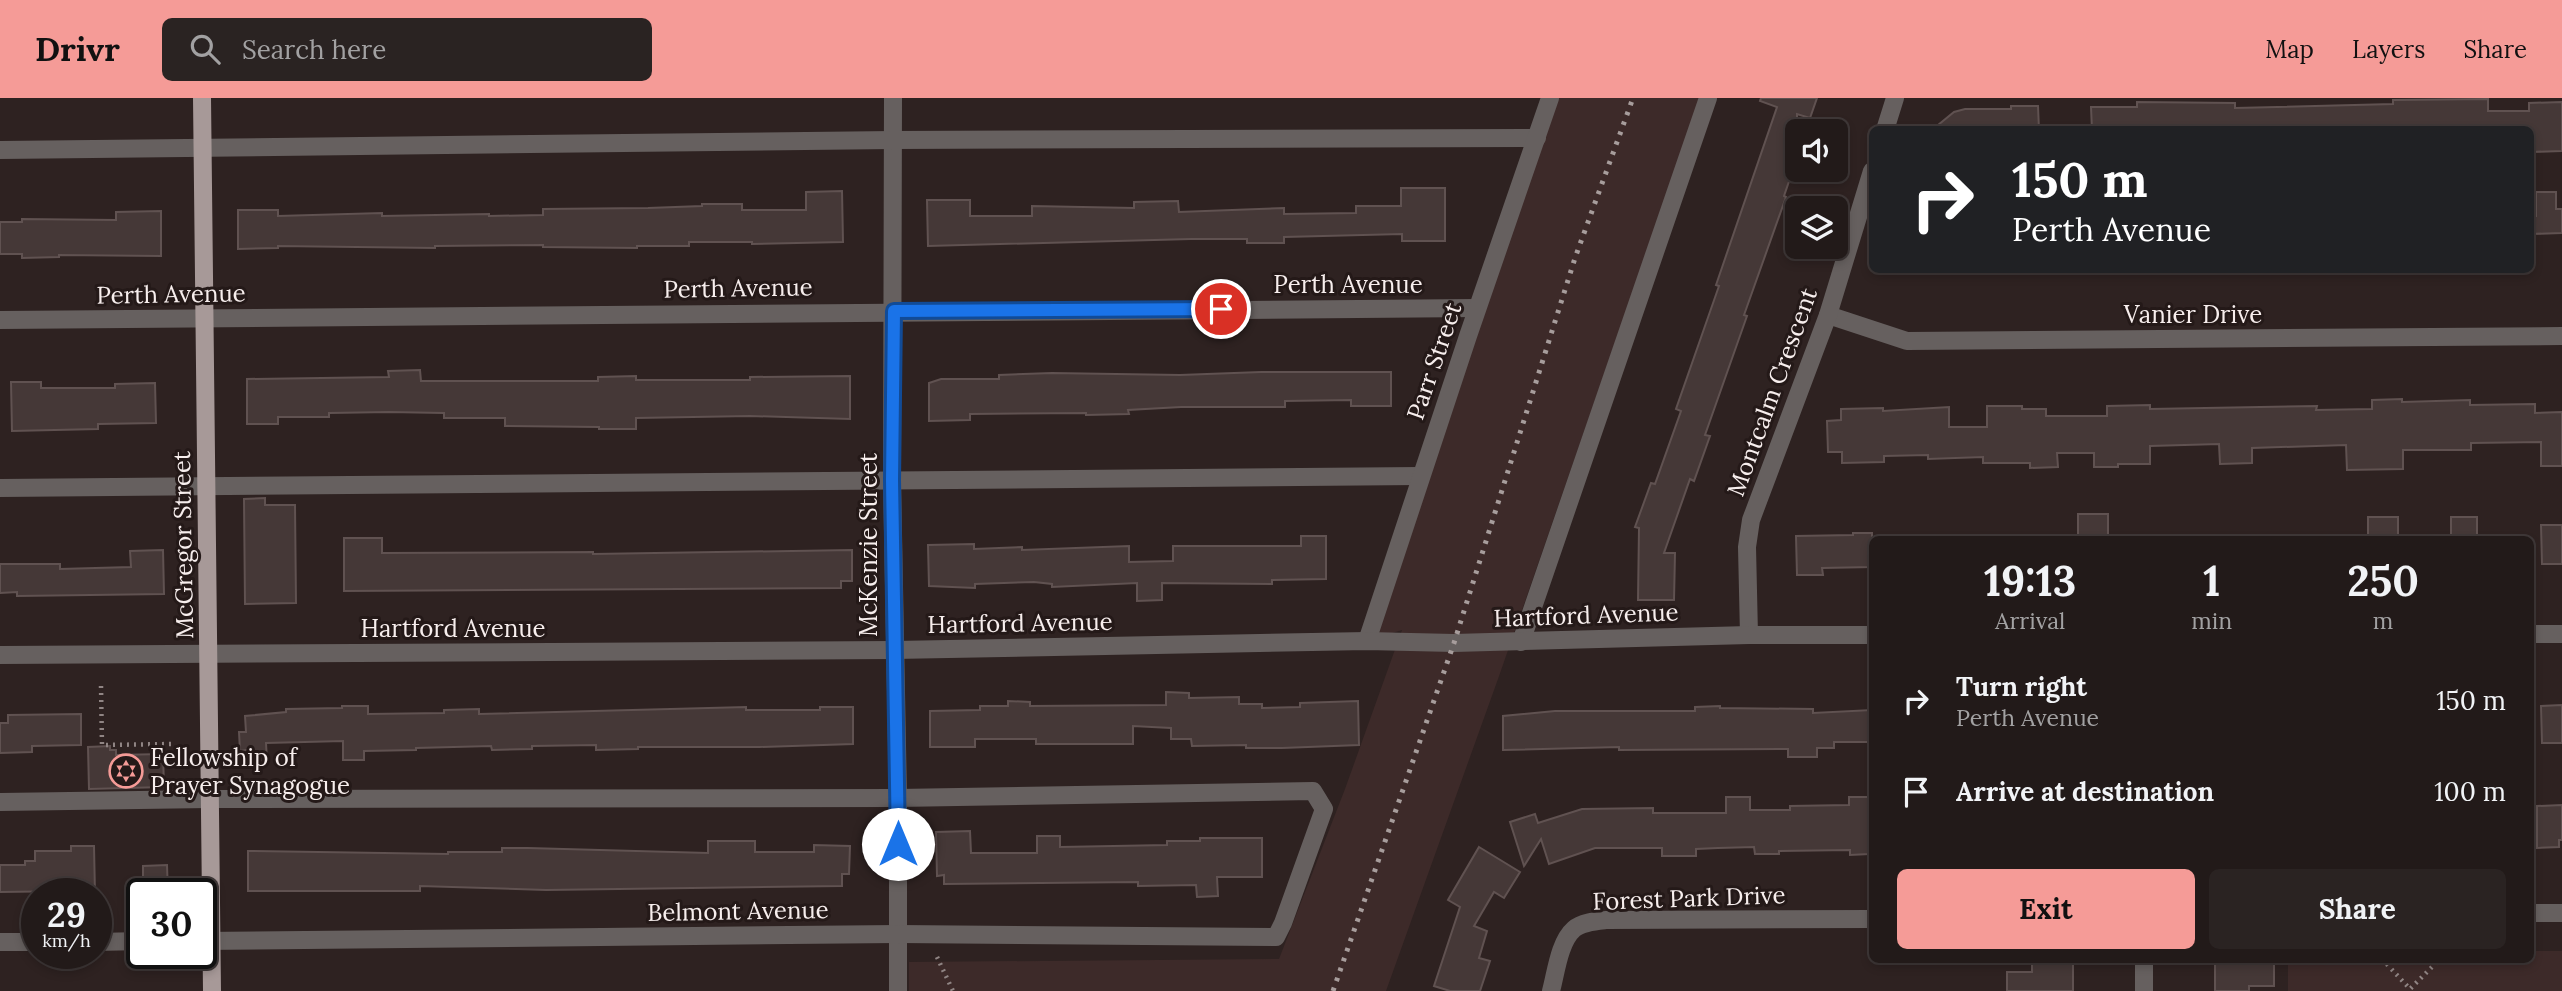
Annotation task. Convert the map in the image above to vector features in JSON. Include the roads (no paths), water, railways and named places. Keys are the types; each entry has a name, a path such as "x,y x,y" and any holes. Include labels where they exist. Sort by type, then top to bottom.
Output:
{"main road":[{"name":"McGregor Street","path":"202,98 209,653 207,878"},
{"name":"McGregor Street","path":"209,969 212,991"}],"street":[{"name":"McKenzie Street","path":"893,98 892,480 898,798 898,991"},
{"name":"Parr Street","path":"1367,641 1420,477 1550,98"},
{"path":"1521,642 1708,98"},
{"path":"1886,126 1895,98"},
{"path":"0,150 892,140 1537,138"},
{"name":"Montcalm Crescent","path":"1749,635 1747,547 1751,520 1828,315 1869,181"},
{"name":"Perth Avenue","path":"0,320 1477,308"},
{"name":"Vanier Drive","path":"1828,315 1907,341 2562,336"},
{"path":"0,488 1420,477"},
{"path":"2534,634 2562,634"},
{"name":"Hartford Avenue","path":"0,655 894,650 1869,635"},
{"name":"Belmont Avenue","path":"217,941 898,934 1276,937 1324,809 1313,791 898,798"},
{"path":"0,802 898,798"},
{"path":"2534,913 2562,913"},
{"name":"Forest Park Drive","path":"1551,991 1565,943 1574,929 1590,922 1869,919"},
{"path":"0,943 21,942"},
{"path":"2144,963 2144,991"}],"railway":[{"path":"1333,991 1454,643 1575,258 1633,98"}],"place":[{"name":"Fellowship of Prayer Synagogue","path":"126,771"}]}
